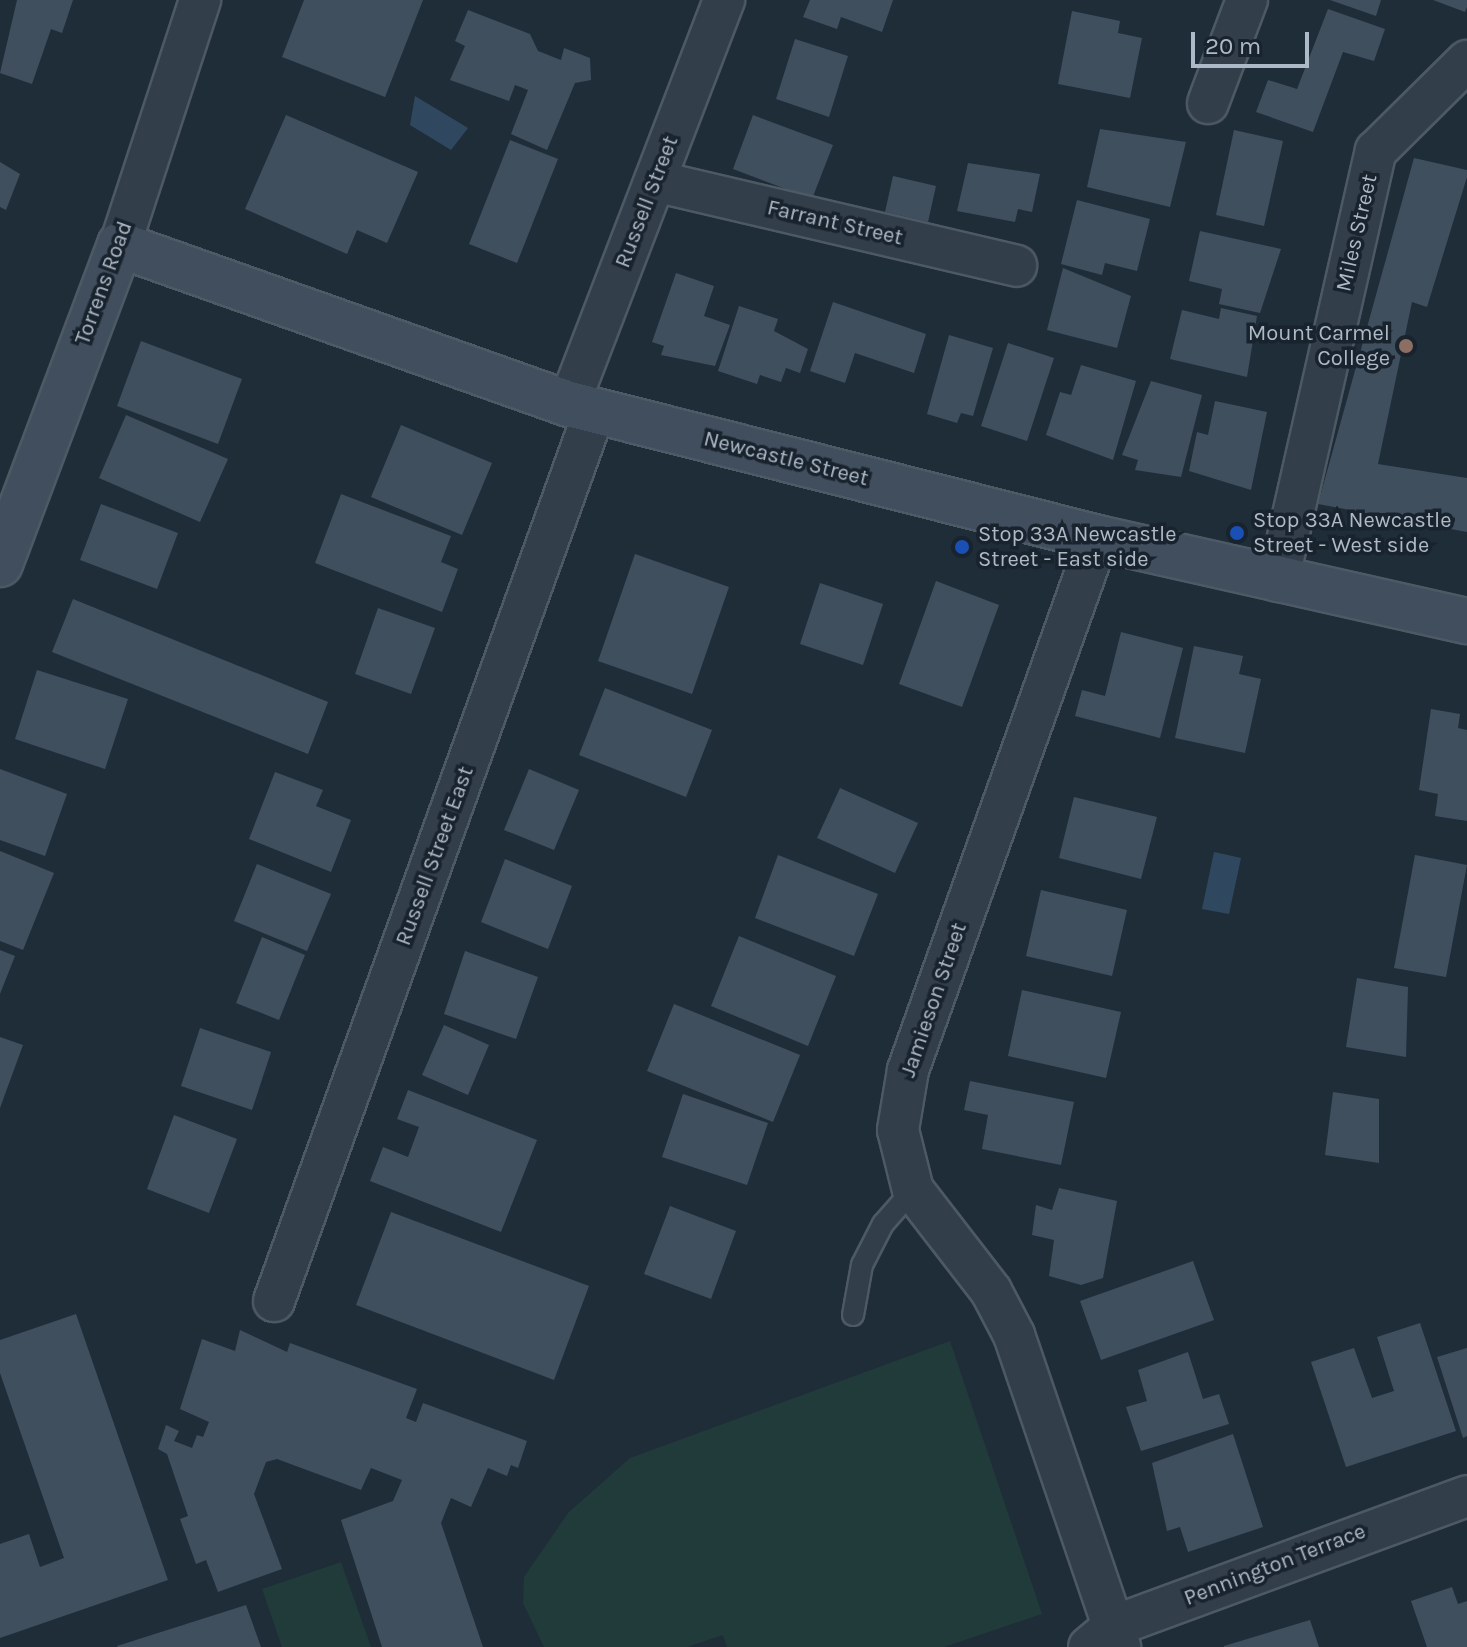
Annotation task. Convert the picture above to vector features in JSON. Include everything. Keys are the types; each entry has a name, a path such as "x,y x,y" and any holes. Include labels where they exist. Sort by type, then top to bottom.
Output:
{"street":[{"name":"Torrens Road","path":"0,564 120,245 200,0"},
{"name":"Russell Street","path":"582,407 655,181 724,0"},
{"path":"1208,103 1247,0"},
{"name":"Miles Street","path":"1278,581 1376,151 1467,61"},
{"name":"Farrant Street","path":"655,181 1016,266"},
{"name":"Newcastle Street","path":"120,245 582,407 1098,538 1278,581 1467,621"},
{"name":"Russell Street East","path":"274,1301 582,407"},
{"name":"Jamieson Street","path":"1098,538 908,1070 898,1130 913,1190 991,1291 1014,1335 1108,1640"},
{"name":"Pennington Terrace","path":"1108,1640 1467,1496"}],"lane":[{"path":"853,1315 862,1265 883,1224 913,1190"}],"green space":[{"path":"950,1341 1042,1614 944,1647 727,1647 723,1635 687,1647 544,1647 523,1603 524,1577 568,1513 630,1458"},
{"path":"341,1562 371,1647 282,1647 262,1589"}],"water":[{"path":"415,96 468,128 451,150 410,125"},
{"path":"1214,852 1241,858 1229,914 1202,909"}],"building":[{"path":"17,0 73,0 62,33 51,29 32,84 0,73"},
{"path":"304,0 423,0 385,97 282,57"},
{"path":"810,0 893,0 882,32 841,17 837,29 803,17"},
{"path":"1330,0 1381,0 1376,16"},
{"path":"1433,0 1467,0 1467,7 1465,12"},
{"path":"1328,9 1385,29 1374,61 1343,52 1313,132 1256,112 1268,80 1297,89"},
{"path":"468,10 530,34 538,51 561,60 564,48 590,58 591,80 575,83 547,150 511,134 528,90 515,85 509,101 450,80 465,46 455,41"},
{"path":"1072,11 1120,21 1118,33 1142,38 1130,98 1058,84"},
{"path":"795,39 848,56 829,117 776,99"},
{"path":"286,115 418,172 387,243 357,230 347,254 245,209"},
{"path":"753,115 833,145 812,199 733,169"},
{"path":"1100,129 1186,142 1170,207 1087,187"},
{"path":"1234,130 1283,141 1264,226 1216,215"},
{"path":"510,140 558,159 517,263 469,244"},
{"path":"1414,158 1467,170 1467,177 1427,307 1412,302 1378,464 1467,478 1467,532 1318,504"},
{"path":"0,162 20,174 6,210 0,207"},
{"path":"968,163 1040,174 1032,212 1018,209 1015,222 957,211"},
{"path":"893,176 936,186 928,222 885,212"},
{"path":"1077,200 1150,219 1137,271 1105,263 1102,275 1061,264"},
{"path":"1200,231 1281,249 1260,313 1219,304 1222,289 1189,281"},
{"path":"1063,268 1131,296 1117,348 1047,330"},
{"path":"676,273 714,286 704,316 730,325 715,366 661,355 664,346 652,342"},
{"path":"833,302 926,334 914,373 855,353 845,383 810,371"},
{"path":"739,306 778,319 774,331 808,349 800,373 786,368 781,382 760,375 757,384 718,371"},
{"path":"1221,308 1257,316 1247,377 1170,359 1182,310 1219,319"},
{"path":"949,335 993,348 973,416 961,413 957,423 927,414"},
{"path":"141,341 242,379 218,444 117,406"},
{"path":"1008,343 1054,358 1027,441 981,426"},
{"path":"1081,365 1136,381 1113,460 1046,435 1060,392 1071,395"},
{"path":"1151,381 1202,395 1181,477 1135,470 1138,460 1122,455"},
{"path":"1215,401 1267,412 1251,490 1189,471 1197,432 1208,435"},
{"path":"126,415 228,459 200,522 99,478"},
{"path":"401,425 492,463 462,535 371,497"},
{"path":"341,494 451,536 441,562 458,569 442,612 315,563"},
{"path":"101,504 178,533 157,589 80,560"},
{"path":"635,554 729,587 692,694 598,661"},
{"path":"936,581 999,605 962,707 899,684"},
{"path":"820,583 883,604 863,665 800,644"},
{"path":"73,599 328,702 308,754 52,652"},
{"path":"378,608 435,628 411,694 355,674"},
{"path":"1121,632 1183,648 1160,738 1075,716 1082,690 1105,696"},
{"path":"1194,646 1243,656 1239,674 1261,679 1245,753 1175,738"},
{"path":"37,670 128,699 105,769 15,739"},
{"path":"605,688 712,730 686,797 579,755"},
{"path":"1431,709 1460,714 1458,728 1467,730 1467,821 1435,816 1438,794 1419,790"},
{"path":"0,769 67,794 45,856 0,840"},
{"path":"529,769 579,790 554,850 504,830"},
{"path":"275,772 323,790 316,806 351,820 331,872 249,839"},
{"path":"840,788 918,823 895,873 817,838"},
{"path":"1074,797 1157,817 1141,879 1059,858"},
{"path":"0,851 54,873 23,950 0,941"},
{"path":"778,855 878,894 854,956 755,918"},
{"path":"1415,855 1467,865 1446,977 1394,968"},
{"path":"505,859 572,886 548,949 481,922"},
{"path":"257,864 331,894 307,951 234,921"},
{"path":"1041,890 1127,910 1112,976 1026,956"},
{"path":"739,936 836,976 808,1046 711,1006"},
{"path":"262,937 305,955 279,1020 236,1003"},
{"path":"0,950 15,956 0,994"},
{"path":"465,951 538,977 516,1039 444,1014"},
{"path":"1357,978 1408,987 1406,1057 1346,1047"},
{"path":"1022,990 1121,1012 1106,1078 1008,1056"},
{"path":"674,1004 800,1055 773,1122 647,1071"},
{"path":"444,1025 489,1045 468,1095 422,1075"},
{"path":"200,1028 271,1052 252,1110 181,1086"},
{"path":"0,1037 23,1045 0,1108"},
{"path":"970,1081 1074,1102 1061,1165 982,1149 988,1115 964,1110"},
{"path":"408,1090 537,1140 501,1232 370,1181 383,1147 408,1157 419,1127 397,1119"},
{"path":"1333,1092 1379,1099 1379,1163 1325,1155"},
{"path":"683,1094 768,1123 747,1185 662,1157"},
{"path":"174,1115 237,1139 209,1213 147,1189"},
{"path":"1059,1188 1117,1201 1103,1278 1081,1285 1049,1276 1054,1240 1032,1235 1036,1205 1052,1210"},
{"path":"670,1206 736,1231 711,1299 644,1274"},
{"path":"391,1212 589,1286 554,1380 356,1305"},
{"path":"1193,1261 1214,1320 1101,1360 1080,1301"},
{"path":"76,1314 168,1580 0,1638 0,1544 29,1534 40,1567 64,1558 0,1373 0,1340"},
{"path":"1420,1323 1456,1431 1346,1467 1311,1362 1354,1348 1372,1398 1394,1391 1377,1337"},
{"path":"240,1330 287,1352 290,1343 417,1389 406,1418 416,1422 423,1403 527,1441 518,1468 511,1465 507,1476 488,1468 471,1507 451,1498 441,1523 483,1647 382,1647 341,1520 393,1501 402,1480 371,1468 361,1490 277,1459 266,1462 254,1494 282,1569 218,1592 206,1560 196,1564 180,1519 188,1516 167,1454 158,1449 166,1425 179,1431 174,1441 192,1448 197,1435 203,1437 209,1422 180,1409 202,1339 235,1351"},
{"path":"1467,1348 1467,1436 1463,1438 1437,1357"},
{"path":"1188,1352 1203,1399 1219,1394 1229,1424 1141,1451 1126,1407 1147,1401 1138,1370"},
{"path":"1233,1434 1263,1527 1188,1552 1180,1527 1167,1531 1152,1463"},
{"path":"1452,1587 1458,1604 1467,1601 1467,1647 1427,1647 1411,1601"},
{"path":"246,1605 261,1647 117,1646"},
{"path":"1310,1620 1319,1647 1224,1647 1224,1646"}],"place":[{"name":"Mount Carmel College","path":"1406,346"},
{"name":"Stop 33A Newcastle Street - West side","path":"1237,533"},
{"name":"Stop 33A Newcastle Street - East side","path":"962,547"}]}
